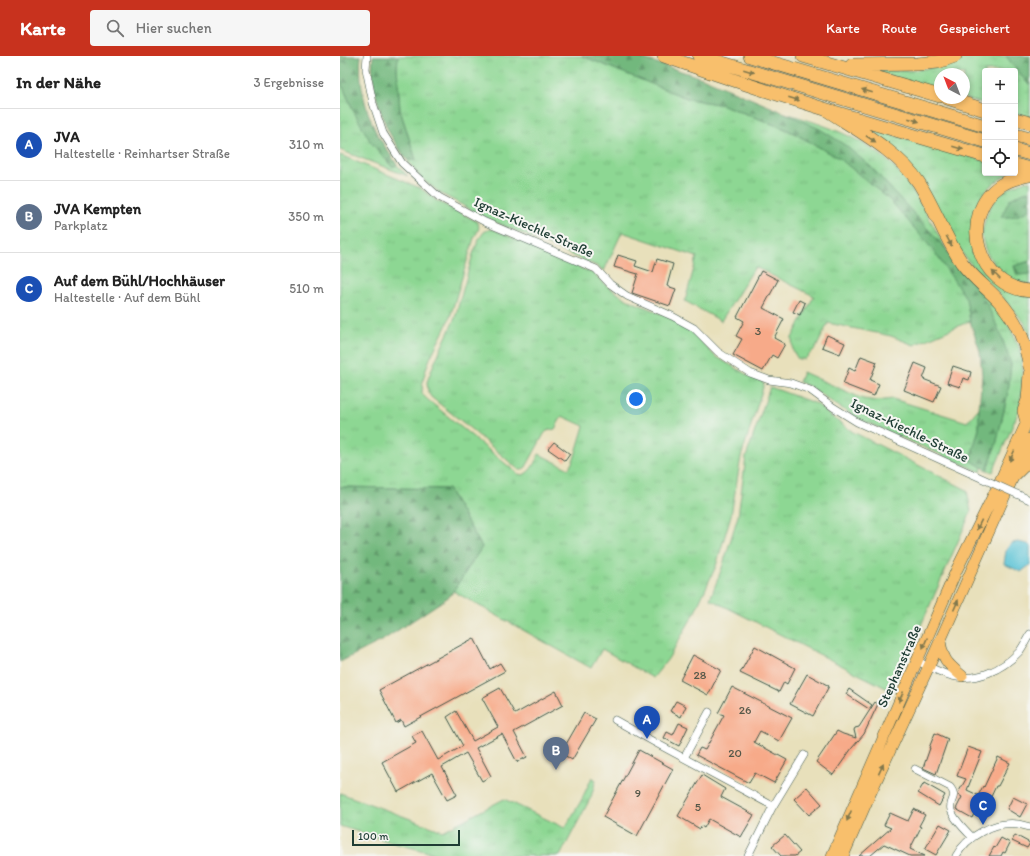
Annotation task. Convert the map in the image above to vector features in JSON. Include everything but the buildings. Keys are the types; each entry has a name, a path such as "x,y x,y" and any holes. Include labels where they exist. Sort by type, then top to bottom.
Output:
{"highway":[{"path":"664,56 716,75 827,110 982,155"},
{"path":"699,56 982,140"},
{"path":"750,56 982,125"},
{"path":"803,56 934,94"},
{"path":"838,65 917,64 938,62 955,56"},
{"path":"966,104 982,109"},
{"path":"827,110 880,145 902,163 918,182 949,243 975,278 1000,302 1017,325 1026,346 1030,367"},
{"path":"1018,119 1030,123"},
{"path":"1018,136 1030,140"},
{"path":"1018,151 1030,154"},
{"path":"1018,166 1030,169"},
{"path":"1030,175 1010,180 990,195 981,209 977,223 976,240 980,254 986,265 997,277 1008,285 1024,291 1030,291"},
{"path":"1028,418 1024,411 1028,400 1030,374"},
{"path":"1014,476 1030,459"}],"main road":[{"name":"Stephanstraße","path":"832,856 958,569 996,490 1028,418"},
{"name":"Stephanstraße","path":"843,856 1030,439"},
{"path":"940,641 942,652 947,663 962,676"}],"street":[{"name":"Ignaz-Kiechle-Straße","path":"367,56 366,70 372,102 384,132 402,164 439,198 484,222 596,269 610,284 627,296 672,316 694,328 718,352 750,372 769,380 791,383 810,390 857,422 1030,500"},
{"path":"917,661 952,676 974,677 995,671 1009,661 1020,651 1030,634"},
{"path":"684,758 709,712"},
{"path":"615,720 773,806"},
{"path":"748,856 773,806 804,755"},
{"path":"915,769 946,784 954,791 954,797 950,807 952,813 972,838"},
{"path":"956,856 964,845 972,838 986,830 1002,825 1017,824 1030,827"}],"green space":[{"path":"340,56 361,56 360,66 362,87 370,117 378,136 397,165 392,167 370,141 354,112 340,80"},
{"path":"373,56 398,56 397,68 400,110 416,160 407,160 387,128 374,84 372,65"},
{"path":"398,56 582,56 689,99 723,105 788,130 839,158 890,200 934,250 966,298 970,321 914,345 891,336 828,323 816,348 805,359 798,359 793,351 792,338 814,296 755,267 721,321 685,301 697,257 622,232 604,271 597,266 486,218 442,194 422,179 407,160 416,160 400,110 397,68"},
{"path":"582,56 635,56 702,78 820,129 845,145 871,167 947,250 971,280 987,304 1001,335 1011,364 1008,392 996,445 987,470 970,460 979,429 982,375 980,351 970,321 966,298 933,250 890,200 839,158 788,130 723,105 689,99"},
{"path":"972,56 1006,56 1015,68 982,68 982,103 970,100 970,68 934,68 934,89 863,68 907,71 935,66"},
{"path":"1006,56 1030,56 1030,83 1028,84 1018,71 1018,68 1015,68"},
{"path":"1018,71 1028,84 1030,83 1030,117 1018,114"},
{"path":"340,80 354,112 392,166 397,165 408,176 340,150"},
{"path":"785,113 814,122 844,134 872,149 884,158 895,168 910,187 947,250 871,167"},
{"path":"868,128 982,160 982,176 1004,176 989,187 979,200 971,232 974,252 984,270 1030,295 1030,336 1024,322 967,260 885,141"},
{"path":"340,155 420,188 437,201 478,223 478,230 474,238 451,314 425,372 422,394 518,474 523,475 529,471 539,454 569,469 575,456 584,426 562,416 555,429 547,431 544,434 526,467 519,470 431,397 428,392 427,382 455,318 473,254 479,239 484,232 490,229 594,274 608,287 626,299 671,318 691,331 715,356 749,376 762,381 764,384 741,457 731,515 716,566 694,614 668,659 653,678 602,649 591,668 453,591 482,547 448,489 340,487"},
{"path":"1025,181 1030,181 1030,192 1024,192 1009,217 1022,214 1030,209 1030,261 1014,266 1017,275 1030,274 1030,284 1012,279 998,268 987,253 982,236 988,212 994,200 1007,189"},
{"path":"1024,192 1030,192 1030,209 1016,216 1001,217 1010,199"},
{"path":"1030,261 1030,274 1017,275 1014,266"},
{"path":"971,280 996,305 1011,330 1020,349 1023,371 1020,408 993,472 987,470 996,445 1003,415 1008,392 1011,364"},
{"path":"803,372 863,399 877,401 893,399 967,422 979,408 979,429 970,460 982,467 981,472 859,419 811,387 799,382"},
{"path":"770,387 817,404 829,415 853,432 967,490 971,512 892,691 710,599 722,568 738,516 746,457"},
{"path":"340,487 448,489 482,547 450,596 383,640 340,662"},
{"path":"592,777 596,780 591,797 560,856 443,856 390,842 340,826 340,793 443,831 504,799 565,828 581,801"}],"water":[{"path":"1018,542 1028,544 1030,546 1030,565 1021,572 1004,564 1006,550 1011,543"}],"place":[{"name":"JVA","path":"647,739"},
{"name":"JVA Kempten","path":"556,770"},
{"name":"Auf dem Bühl/Hochhäuser","path":"983,825"}]}
